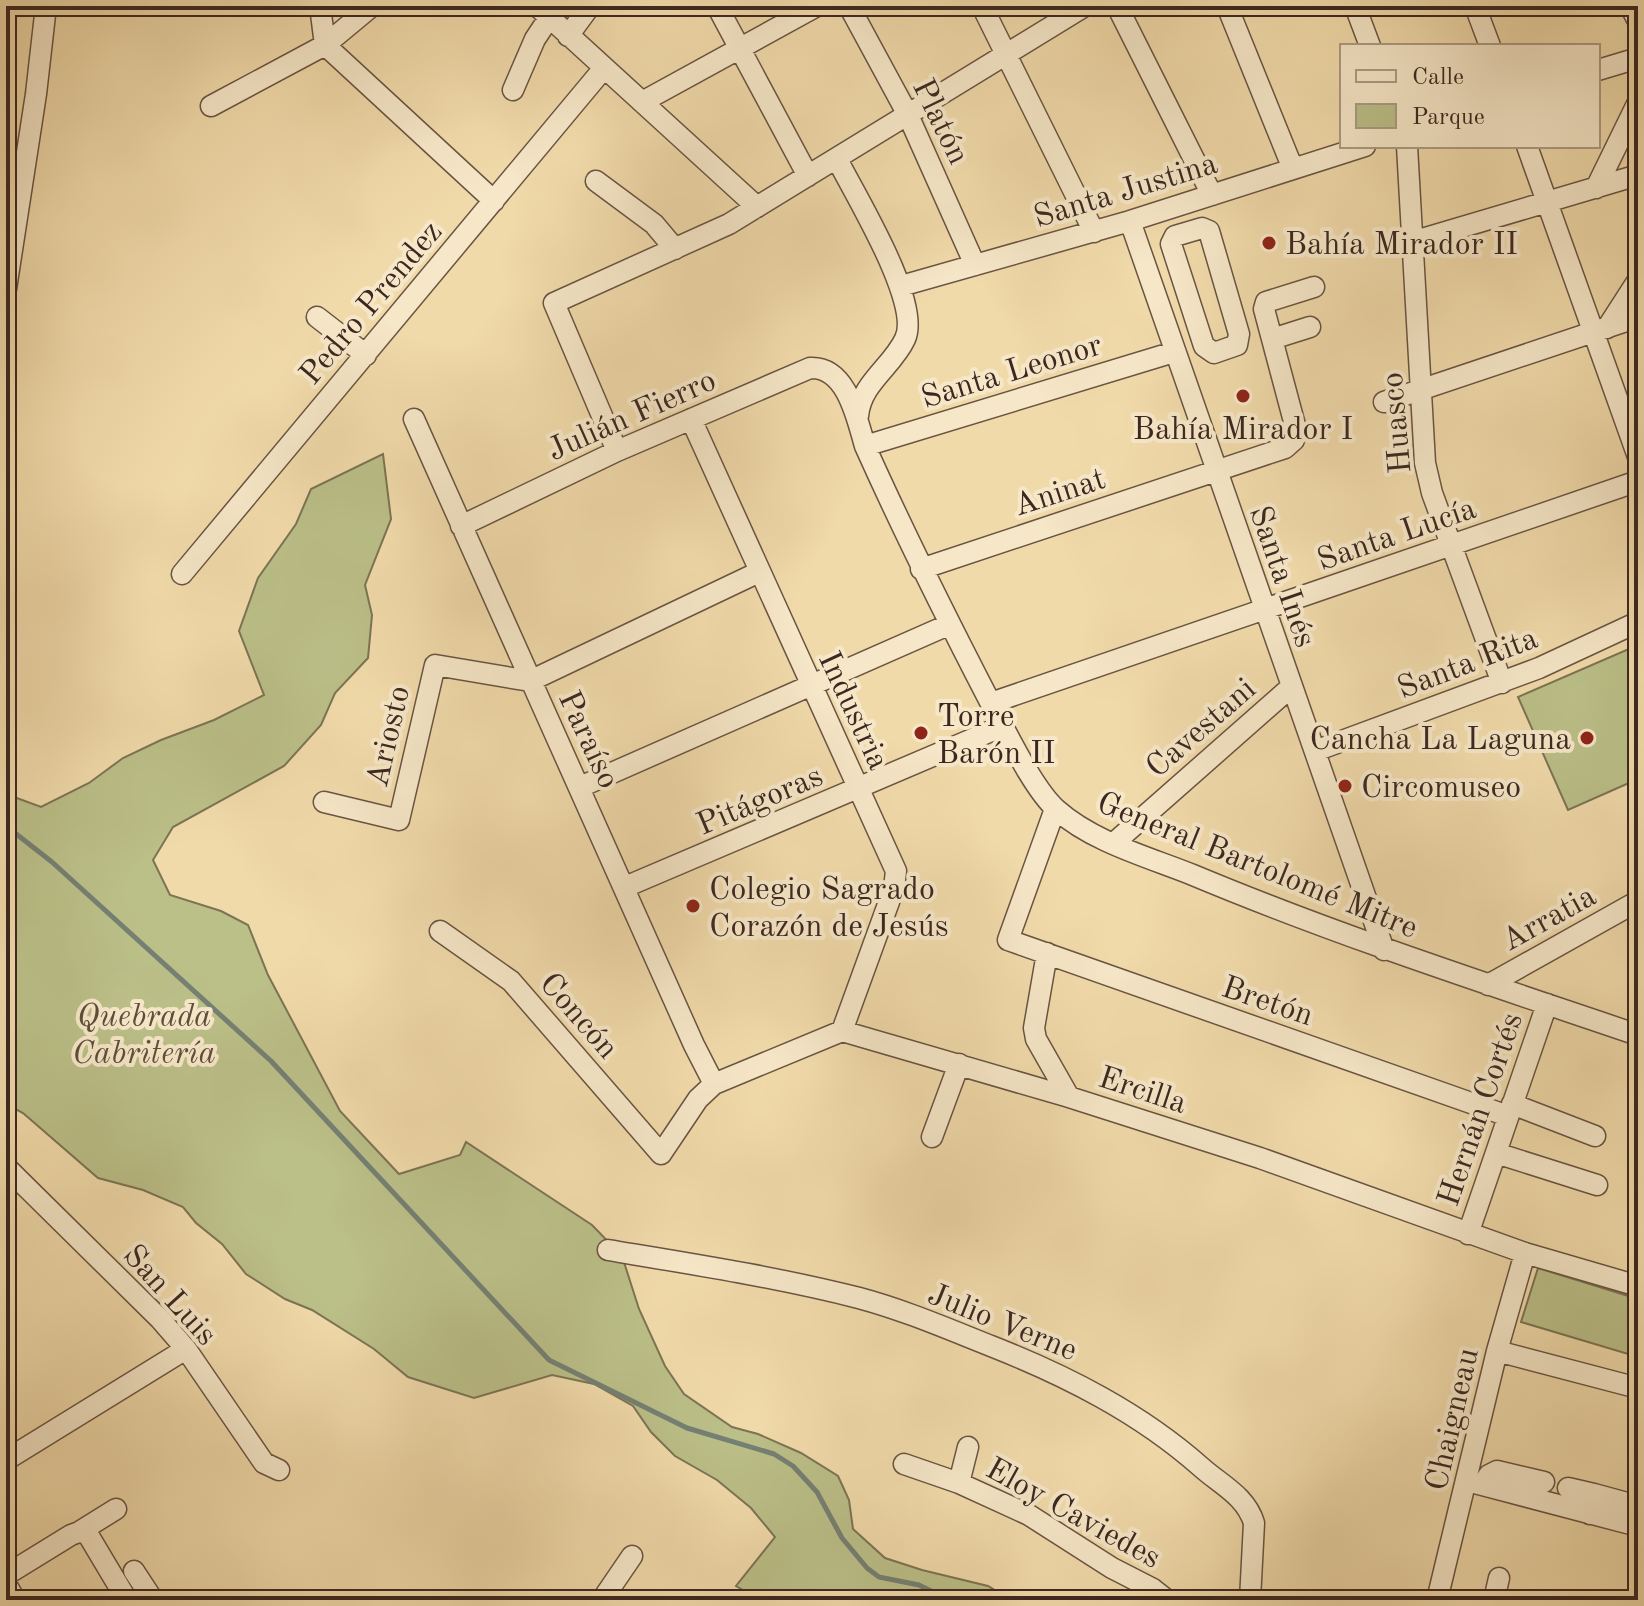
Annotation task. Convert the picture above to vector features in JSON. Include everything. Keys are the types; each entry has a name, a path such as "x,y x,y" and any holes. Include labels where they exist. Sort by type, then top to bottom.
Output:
{"street":[{"path":"6,289 36,94 46,6"},
{"path":"320,6 325,45 494,201"},
{"path":"211,106 325,45 372,6"},
{"path":"568,36 590,6"},
{"path":"717,6 808,176"},
{"path":"642,102 817,6"},
{"name":"Platón","path":"849,6 908,115 975,265"},
{"path":"982,6 1094,232"},
{"path":"617,451 554,303 729,224 1085,6"},
{"path":"1117,6 1212,195"},
{"path":"1227,6 1293,169"},
{"path":"1355,6 1369,44"},
{"path":"1475,6 1489,44"},
{"path":"1630,6 1638,21"},
{"path":"513,90 543,12 757,207"},
{"path":"1600,69 1638,58"},
{"name":"Pedro Prendez","path":"182,574 604,68"},
{"path":"1596,188 1638,102"},
{"name":"Santa Justina","path":"901,286 1094,232 1359,148"},
{"name":"Huasco","path":"1407,148 1415,241 1425,463 1432,493 1502,683"},
{"path":"1528,148 1599,330 1638,457"},
{"path":"837,159 901,286 908,310 909,327 905,341 865,391 858,416"},
{"path":"1415,241 1638,175"},
{"path":"596,181 654,224 675,249"},
{"name":"Santa Inés","path":"1130,221 1384,950"},
{"path":"1202,228 1209,231 1239,340 1237,345 1214,353 1204,346 1199,331 1171,244 1175,236 1202,228"},
{"path":"1599,330 1638,280"},
{"path":"1310,327 1272,339 1264,309 1266,302 1314,287"},
{"path":"317,317 366,355"},
{"path":"1384,402 1638,317"},
{"name":"Santa Leonor","path":"865,446 1172,346 1199,331"},
{"name":"Aninat","path":"921,569 1285,448 1294,440 1296,429 1272,339"},
{"name":"Julián Fierro","path":"461,526 617,451 810,368 820,367 828,371"},
{"name":"General Bartolomé Mitre","path":"828,371 858,416 865,446 948,625 1028,771 1055,809 1081,827 1114,843 1258,903 1384,950 1638,1035"},
{"name":"Paraíso","path":"414,419 714,1084"},
{"name":"Industria","path":"691,419 896,871 897,880 842,1031"},
{"name":"Santa Lucía","path":"991,703 1638,481"},
{"path":"530,681 759,572"},
{"name":"Santa Rita","path":"1315,751 1502,683 1638,622"},
{"path":"580,787 948,625"},
{"name":"Ariosto","path":"324,802 399,820 435,665 530,681"},
{"name":"Cavestani","path":"1114,843 1291,687"},
{"name":"Pitágoras","path":"625,887 1003,726"},
{"name":"Bretón","path":"1055,809 1008,940 1595,1136"},
{"name":"Arratia","path":"1488,985 1638,901"},
{"name":"Concón","path":"440,931 511,981 661,1154 698,1099 714,1084"},
{"path":"1047,953 1034,1028 1036,1039 1069,1097"},
{"name":"Hernán Cortés","path":"1468,1234 1547,1004"},
{"path":"714,1084 842,1031"},
{"name":"Ercilla","path":"842,1031 1069,1097 1260,1158 1468,1234 1638,1286"},
{"path":"932,1137 959,1064"},
{"path":"1496,1153 1597,1185"},
{"name":"San Luis","path":"6,1167 160,1319 186,1349 264,1463 279,1470"},
{"name":"Julio Verne","path":"608,1250 737,1271 862,1299 1032,1362 1100,1395 1179,1447 1241,1498 1251,1511 1254,1523 1250,1600"},
{"name":"Chaigneau","path":"1437,1600 1475,1483 1497,1351 1525,1253"},
{"path":"6,1460 186,1349"},
{"path":"1497,1351 1638,1388"},
{"path":"959,1483 968,1447"},
{"name":"Eloy Caviedes","path":"904,1464 959,1483 1029,1515 1167,1600"},
{"path":"1475,1483 1497,1471 1544,1482"},
{"path":"1475,1483 1592,1504 1638,1506"},
{"path":"1568,1488 1592,1504 1638,1526"},
{"path":"6,1575 116,1509"},
{"path":"79,1532 87,1533 127,1600"},
{"path":"602,1600 632,1556"},
{"path":"134,1571 153,1600"},
{"path":"1494,1600 1499,1578"},
{"path":"6,1584 15,1600"}],"green space":[{"name":"Quebrada Cabritería","path":"383,454 391,519 365,585 372,615 368,658 335,693 321,725 284,766 173,827 153,860 170,895 221,911 248,925 268,975 340,1111 399,1174 460,1155 466,1142 592,1225 622,1256 639,1309 665,1366 684,1394 732,1427 758,1434 801,1453 838,1476 849,1500 853,1529 885,1558 988,1586 1011,1600 760,1600 736,1586 775,1537 751,1508 717,1480 675,1456 651,1432 633,1406 594,1384 552,1375 474,1398 408,1377 374,1349 246,1274 222,1244 196,1223 183,1207 143,1190 98,1178 23,1113 6,1104 6,794 41,807 89,783 123,758 214,720 264,695 239,631 258,578 296,524 311,489"},
{"name":"Cancha La Laguna","path":"1638,645 1638,779 1568,810 1518,697"},
{"path":"1538,1268 1638,1299 1638,1357 1521,1322"}],"waterway":[{"name":"Quebrada Cabritería","path":"6,826 52,862 271,1061 549,1360 687,1428 774,1454 793,1466 817,1492 842,1538 867,1568 879,1577 919,1585 941,1600"}],"place":[{"name":"Bahía Mirador II","path":"1269,243"},
{"name":"Bahía Mirador I","path":"1243,396"},
{"name":"Torre Barón II","path":"921,733"},
{"name":"Cancha La Laguna","path":"1587,738"},
{"name":"Circomuseo","path":"1345,786"},
{"name":"Colegio Sagrado Corazón de Jesús","path":"693,906"}]}
